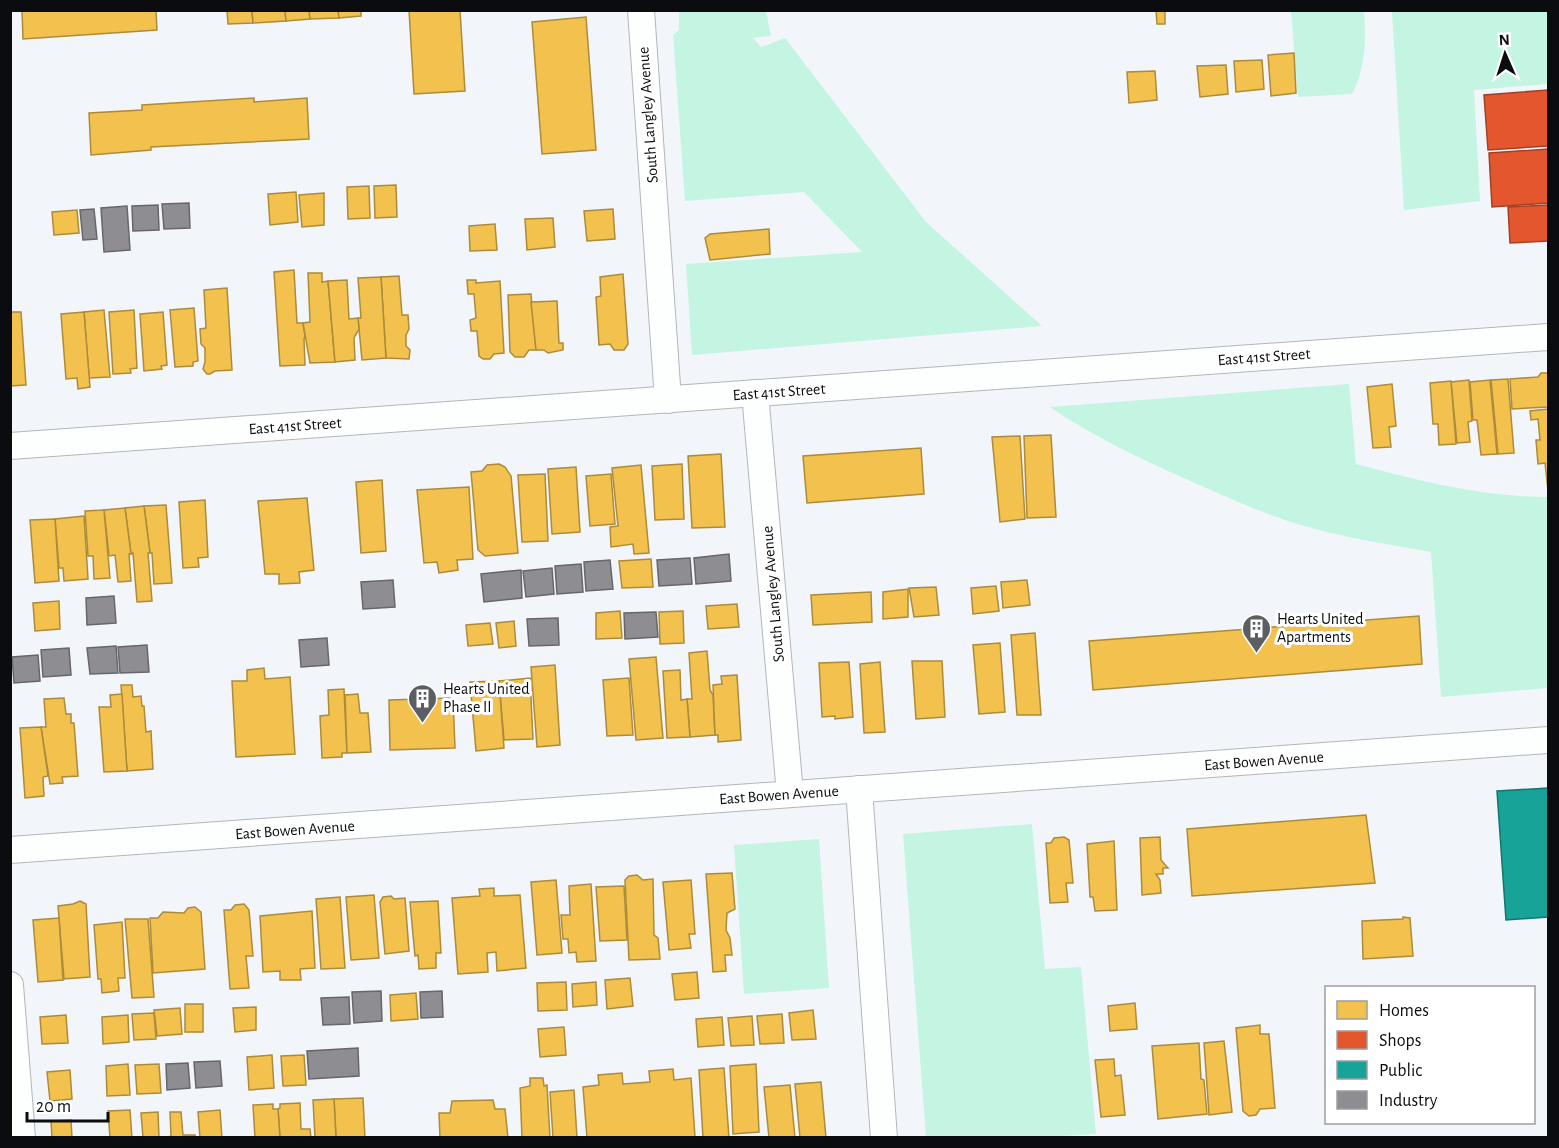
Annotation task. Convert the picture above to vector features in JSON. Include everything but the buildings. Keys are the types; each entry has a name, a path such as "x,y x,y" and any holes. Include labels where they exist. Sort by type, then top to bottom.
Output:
{"street":[{"name":"South Langley Avenue","path":"641,10 668,400"},
{"name":"East 41st Street","path":"10,446 1548,337"},
{"name":"South Langley Avenue","path":"755,393 790,794"},
{"name":"East Bowen Avenue","path":"10,850 1548,741"},
{"path":"860,789 884,1137"},
{"path":"10,985 22,1137"}],"green space":[{"path":"679,11 766,11 771,36 753,38 761,47 785,38 926,222 1042,326 692,355 686,264 862,252 804,192 685,201 673,35 679,30"},
{"path":"1291,11 1364,11 1364,53 1357,84 1352,94 1298,97"},
{"path":"1392,11 1548,11 1548,84 1474,90 1480,201 1404,210"},
{"path":"1349,384 1356,464 1427,482 1475,491 1548,497 1548,688 1441,697 1431,552 1330,533 1271,515 1102,439 1050,407"},
{"path":"1032,824 1045,969 1081,967 1096,1134 1031,1138 926,1137 903,834"},
{"path":"819,839 829,988 744,994 734,845"}],"place":[{"name":"Hearts United Apartments","path":"1256,654"},
{"name":"Hearts United Phase II","path":"422,724"}]}
